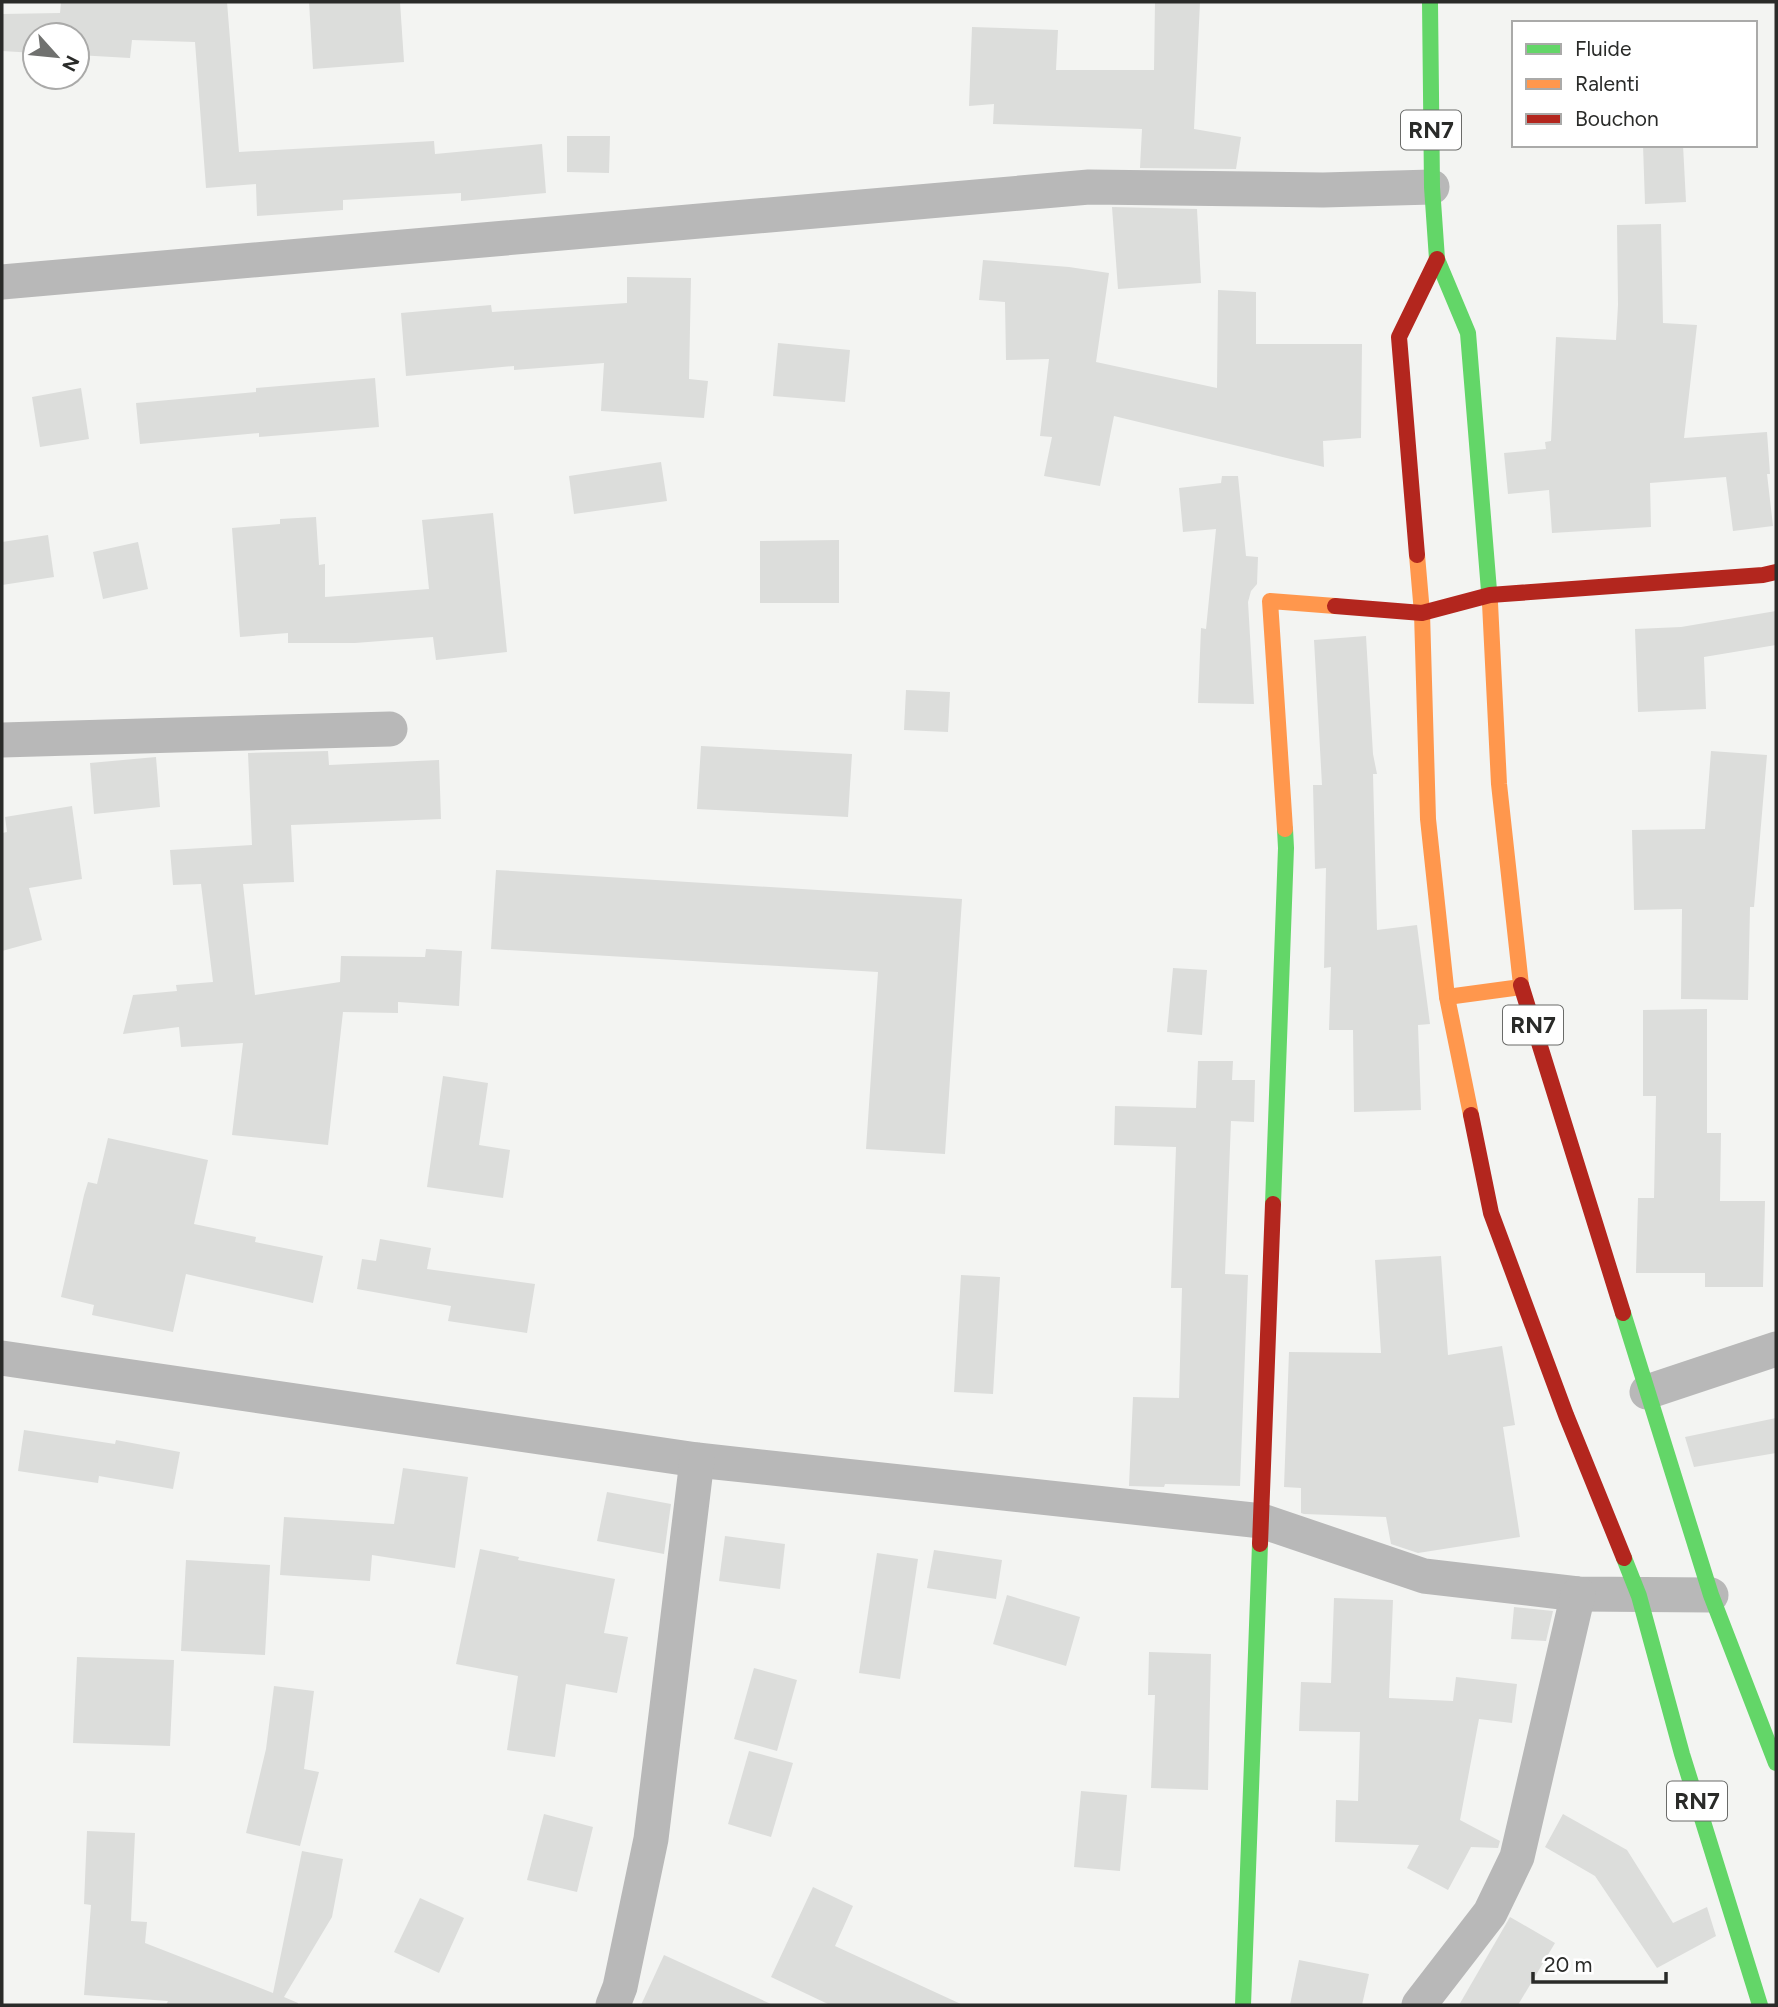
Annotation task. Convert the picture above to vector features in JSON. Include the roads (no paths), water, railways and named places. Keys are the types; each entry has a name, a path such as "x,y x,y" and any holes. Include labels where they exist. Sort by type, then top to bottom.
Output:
{"main road":[{"name":"RN7","path":"1430,2 1432,187 1437,259 1468,332 1490,595 1499,784 1521,987 1711,1595 1776,1763"},
{"name":"RN7","path":"1437,259 1399,337 1422,613 1428,819 1447,997 1491,1213 1566,1415 1639,1596 1682,1754 1760,2005"},
{"path":"1242,2005 1286,848 1270,601 1422,613 1490,595 1776,572"},
{"path":"1447,997 1521,987"}],"street":[{"path":"2,282 1088,187 1323,190 1432,187"},
{"path":"2,740 390,729"},
{"path":"1647,1392 1776,1349"},
{"path":"2,1359 697,1460 1262,1521 1424,1576 1578,1594 1711,1595"},
{"path":"613,2005 620,1987 651,1839 697,1460"},
{"path":"1419,2005 1489,1913 1517,1857 1578,1594"}]}
